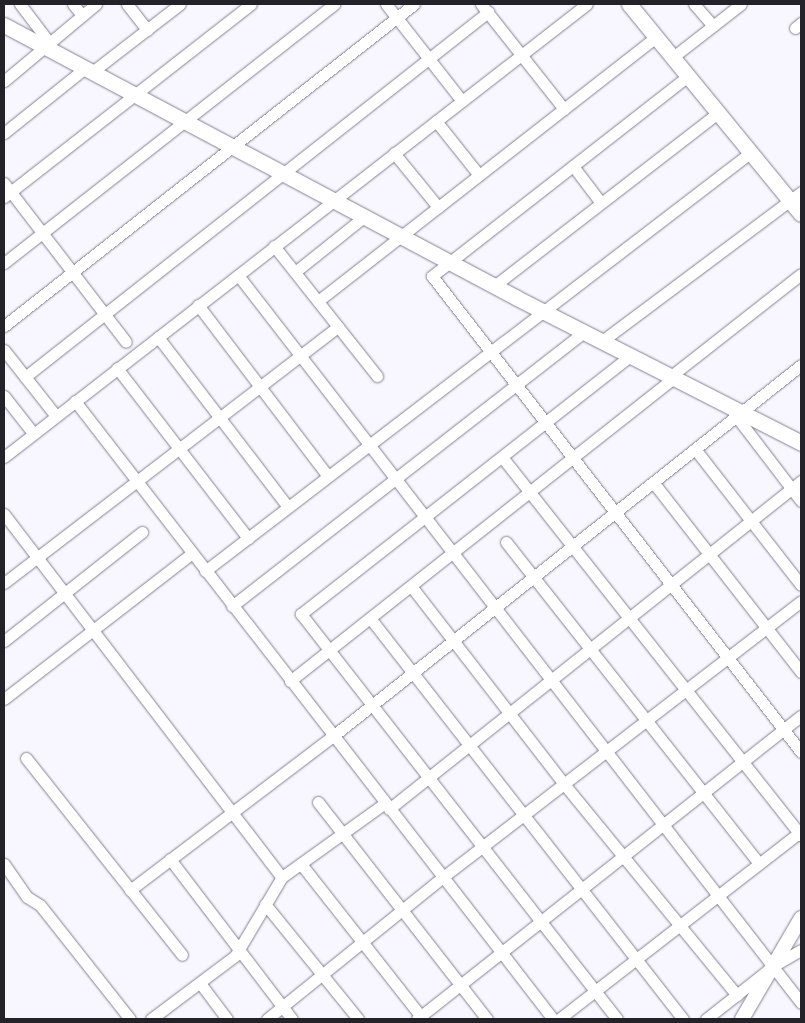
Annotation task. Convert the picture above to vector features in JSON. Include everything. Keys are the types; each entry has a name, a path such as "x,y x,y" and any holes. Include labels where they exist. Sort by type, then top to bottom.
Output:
{"main road":[{"path":"629,4 750,153 795,196 801,214"},
{"path":"4,26 45,43 135,95 284,172 494,286 673,376 739,414 801,443"}],"street":[{"path":"20,4 45,43"},
{"path":"73,4 82,14"},
{"path":"4,81 31,60 45,43 96,4"},
{"path":"127,4 147,30"},
{"path":"4,133 180,4"},
{"path":"126,342 42,232 6,191 135,95 251,4"},
{"path":"4,263 334,4"},
{"path":"386,4 462,101"},
{"path":"4,326 414,4"},
{"path":"4,456 587,4"},
{"path":"694,4 713,26"},
{"path":"673,58 742,4"},
{"path":"25,377 429,58 484,8 564,109"},
{"path":"318,301 656,37"},
{"path":"688,76 432,276 544,424 801,752"},
{"path":"494,286 718,113"},
{"path":"436,121 479,175"},
{"path":"394,153 438,208"},
{"path":"205,571 750,153"},
{"path":"573,166 601,203"},
{"path":"602,341 795,196"},
{"path":"295,272 365,216"},
{"path":"274,246 377,376"},
{"path":"290,681 572,459 801,274"},
{"path":"238,275 801,1003"},
{"path":"198,306 328,476"},
{"path":"4,583 180,449 299,354 338,327"},
{"path":"232,606 584,332"},
{"path":"158,337 288,507"},
{"path":"4,350 56,416"},
{"path":"617,1019 301,614 631,355"},
{"path":"130,890 372,706 801,365"},
{"path":"117,368 248,538"},
{"path":"4,396 33,434"},
{"path":"75,401 191,554 553,1019"},
{"path":"739,414 801,501"},
{"path":"695,449 801,585"},
{"path":"502,456 800,833 559,1019"},
{"path":"151,1019 235,956 282,877 342,834 428,778 801,480"},
{"path":"653,482 801,672"},
{"path":"5,518 95,628 282,877"},
{"path":"4,641 142,532"},
{"path":"506,542 645,722 759,863"},
{"path":"4,698 191,554"},
{"path":"411,586 564,784 737,995"},
{"path":"267,1019 443,877 801,601"},
{"path":"370,618 682,1019"},
{"path":"301,864 420,1018 801,716"},
{"path":"26,758 182,955"},
{"path":"318,802 487,1019"},
{"path":"170,858 292,1019"},
{"path":"4,864 27,897 40,905 130,1019"},
{"path":"265,904 358,1019"},
{"path":"742,1019 801,918"},
{"path":"706,1019 773,966 801,950"},
{"path":"200,982 227,1019"}]}
